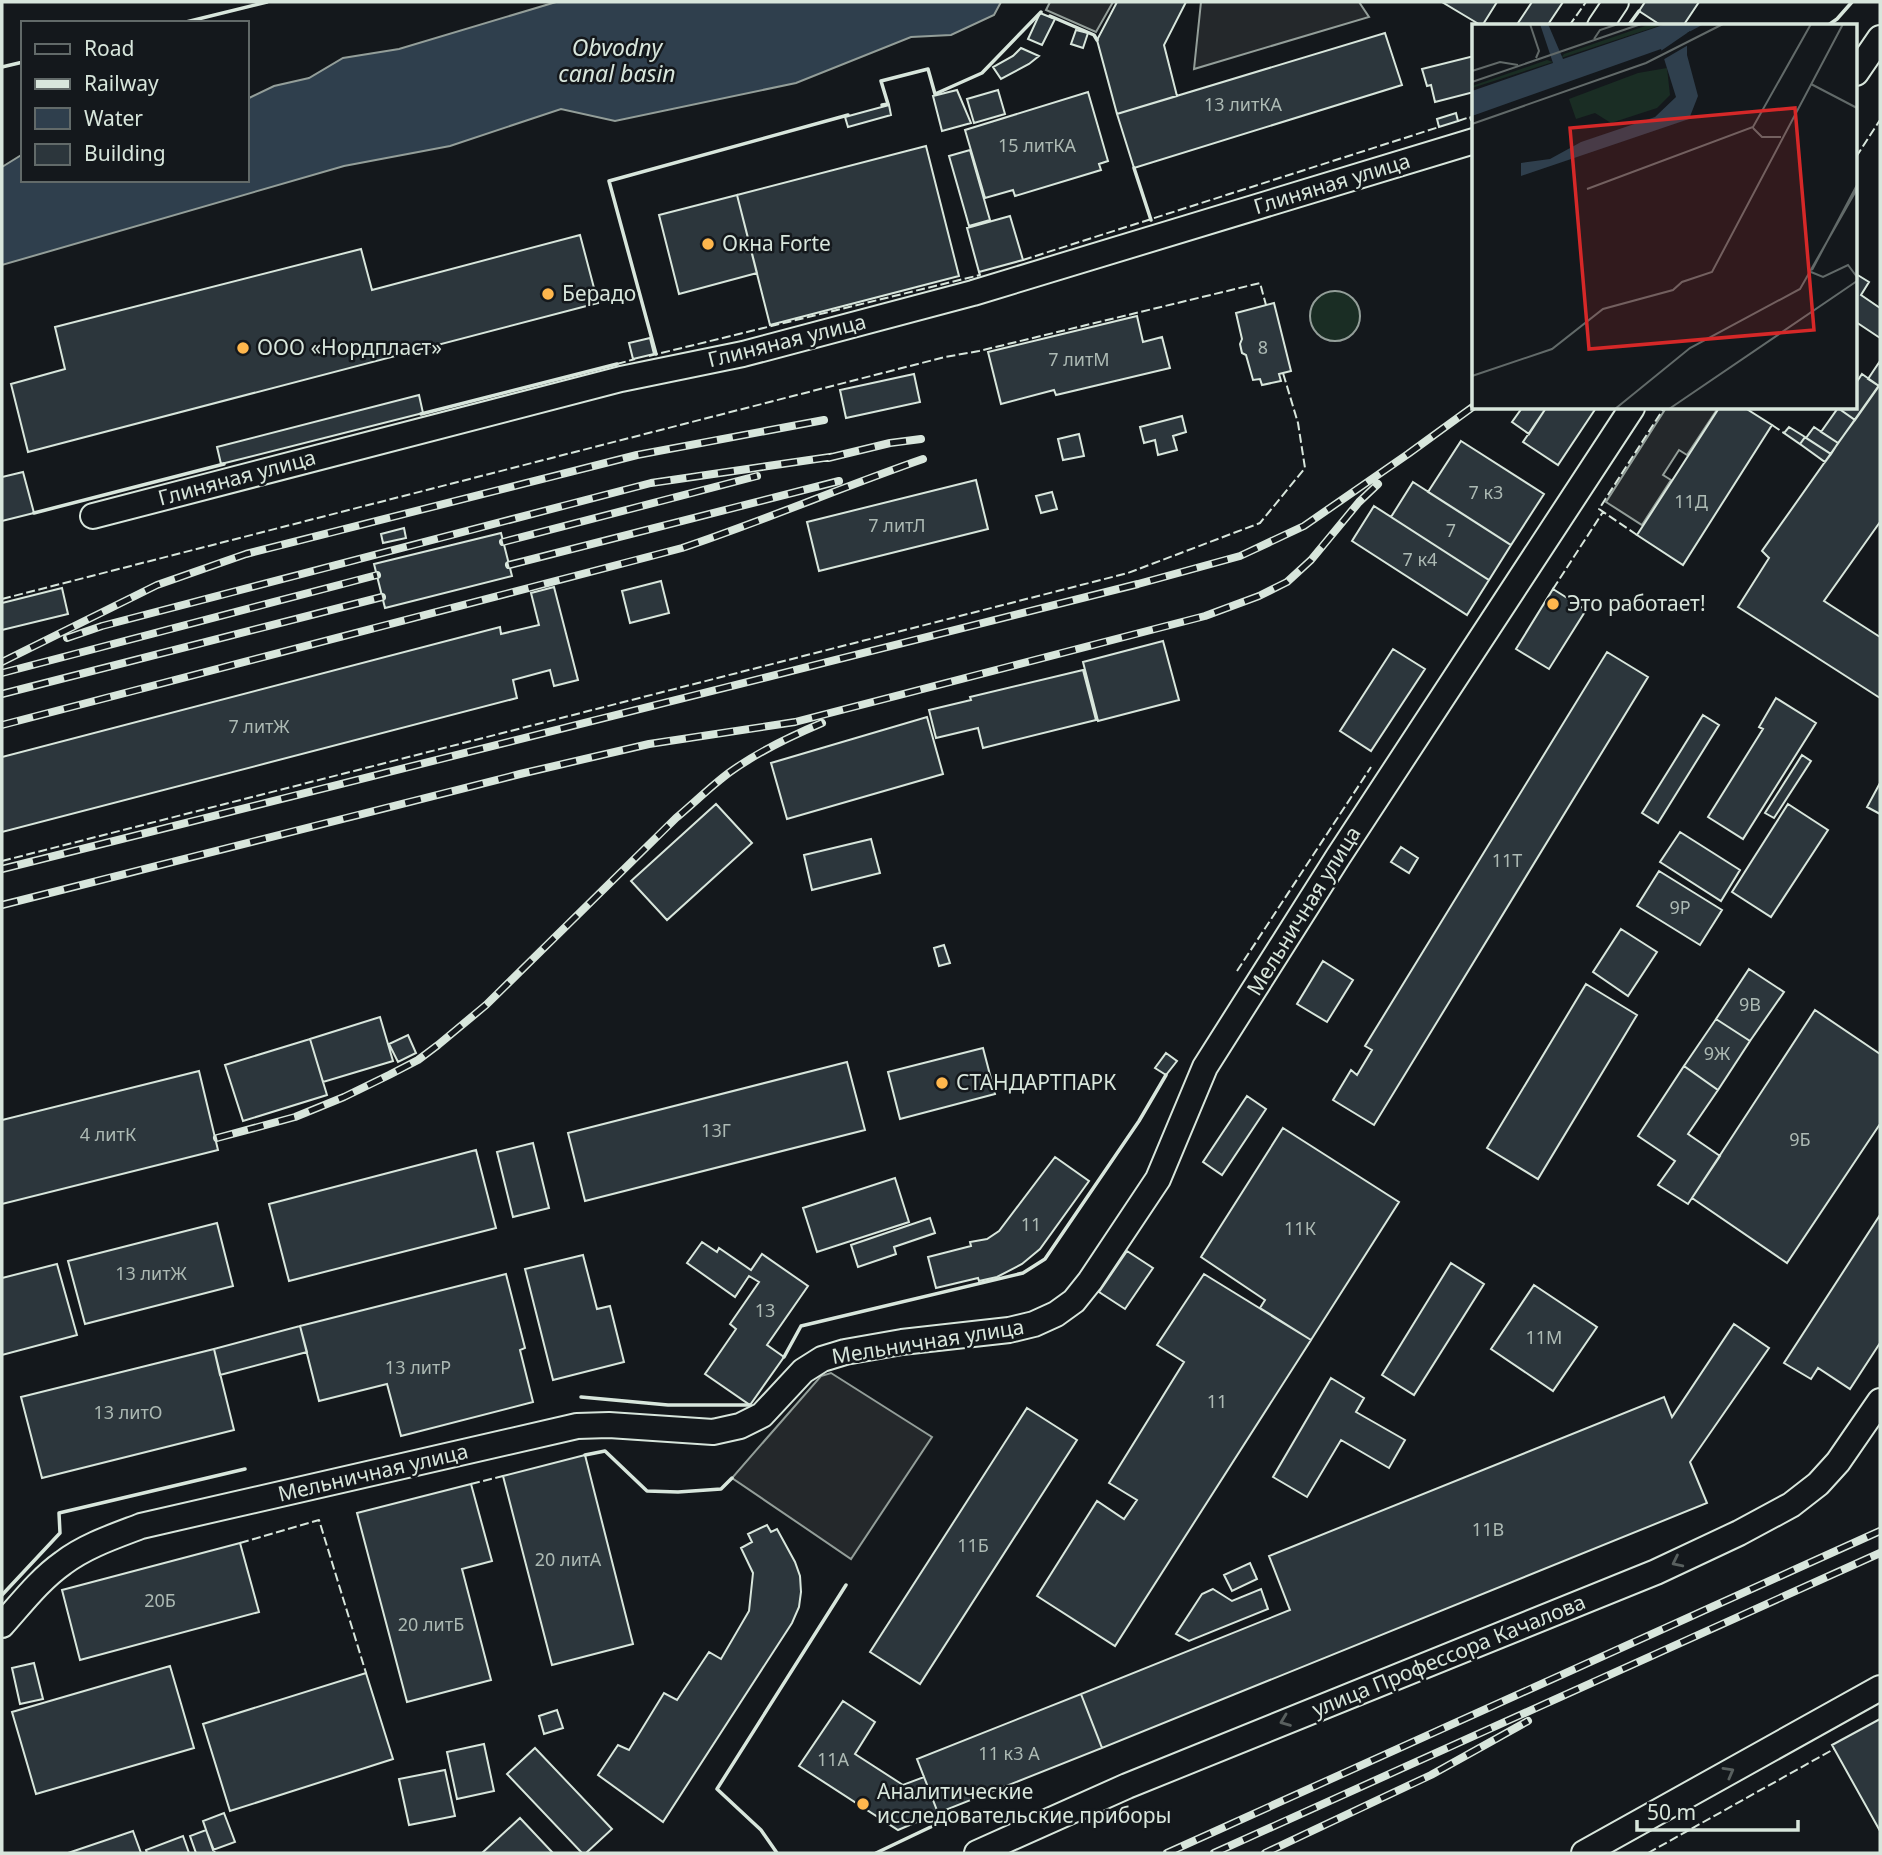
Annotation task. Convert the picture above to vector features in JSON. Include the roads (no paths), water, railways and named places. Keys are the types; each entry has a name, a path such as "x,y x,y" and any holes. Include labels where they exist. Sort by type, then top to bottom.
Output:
{"street":[{"path":"1601,24 1616,2"},
{"path":"1857,72 1880,38"},
{"name":"Глиняная улица","path":"93,516 621,379 743,354 973,293 1472,142"},
{"name":"Мельничная улица","path":"2,1625 34,1588 63,1562 90,1547 141,1526 577,1426 608,1425 713,1432 740,1426 762,1415 803,1371 822,1359 902,1342 1009,1330 1034,1324 1056,1314 1074,1301 1158,1179 1205,1067 1338,857 1631,410"},
{"name":"улица Профессора Качалова","path":"977,1853 1127,1786 1656,1573 1739,1533 1791,1505 1818,1484 1838,1462 1880,1401"},
{"path":"1584,1853 1880,1688"}],"water":[{"name":"Obvodny canal basin","path":"556,2 1001,2 994,15 951,35 911,37 796,83 615,121 561,109 450,146 344,166 2,265 2,167 21,155 21,182 248,182 248,99 274,86 309,78 343,58 399,49"}],"railway":[{"path":"2,869 1138,584 1240,556 1304,526 1472,407"},
{"path":"2,662 157,585 246,554 637,455 824,420"},
{"path":"828,458 890,443 921,439"},
{"path":"67,638 102,626 651,483 837,456"},
{"path":"2,725 682,548 923,459"},
{"path":"503,542 757,476"},
{"path":"509,565 839,481"},
{"path":"2,905 649,744 795,722 1205,616 1259,596 1287,582 1311,560 1359,502 1378,484"},
{"path":"2,673 377,575"},
{"path":"2,694 382,597"},
{"path":"217,1138 295,1117 344,1097 418,1060 486,1005 676,818 716,783 763,751 822,723"},
{"path":"1167,1853 1880,1531"},
{"path":"1214,1853 1880,1553"},
{"path":"1265,1853 1431,1775 1528,1721"}],"place":[{"name":"Окна Forte","path":"708,244"},
{"name":"Берадо","path":"548,294"},
{"name":"ООО «Нордпласт»","path":"243,348"},
{"name":"Это работает!","path":"1553,604"},
{"name":"СТАНДАРТПАРК","path":"942,1083"},
{"name":"Аналитические исследовательские приборы","path":"863,1804"}]}
